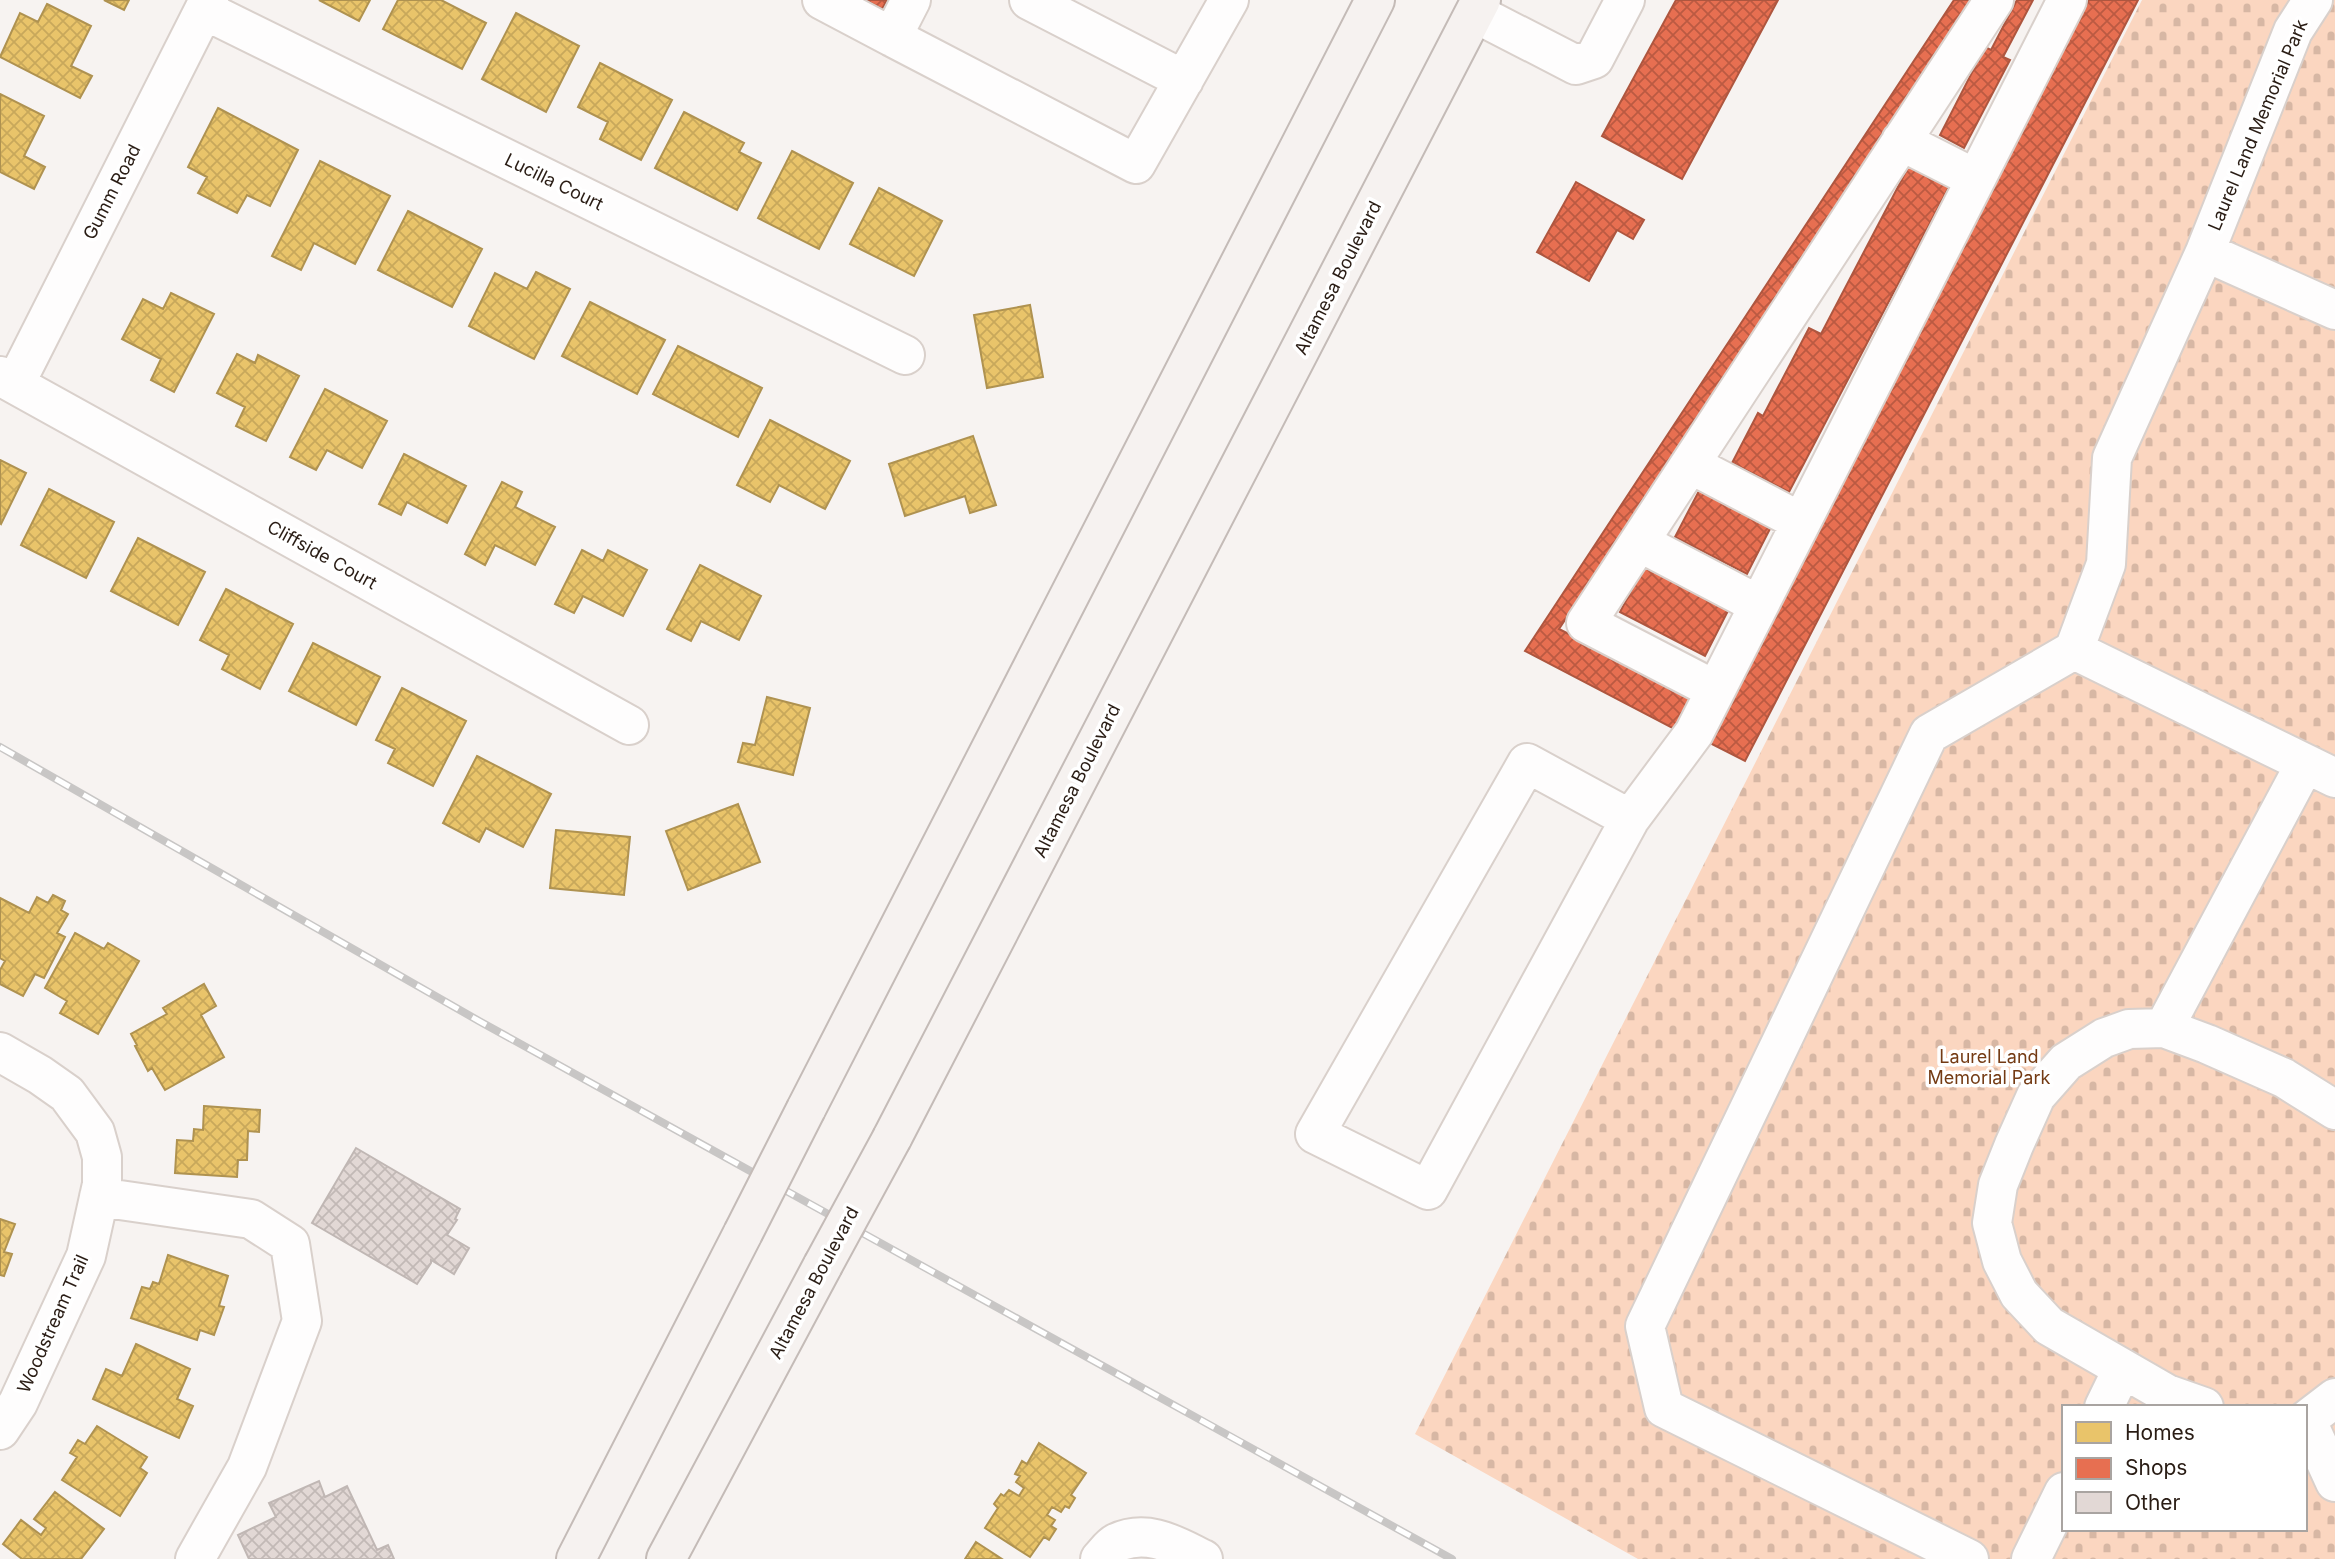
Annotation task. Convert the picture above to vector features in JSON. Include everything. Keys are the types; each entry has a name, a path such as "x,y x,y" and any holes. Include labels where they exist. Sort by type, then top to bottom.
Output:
{"main road":[{"path":"576,1559 1375,0"},
{"name":"Altamesa Boulevard","path":"666,1559 892,1138 1472,4"}],"street":[{"path":"822,0 1136,164 1229,0"},
{"path":"892,37 911,0"},
{"path":"1029,0 1184,80"},
{"path":"1472,4 1576,65 1594,59 1626,0"},
{"path":"1715,690 1586,623 1994,0"},
{"path":"1630,818 1527,763 1315,1134 1428,1190 1630,818 1694,733 2067,0"},
{"name":"Laurel Land Memorial Park","path":"2074,650 2106,564 2112,458 2205,252 2293,31 2313,0"},
{"name":"Lucilla Court","path":"206,5 905,355"},
{"name":"Gumm Road","path":"8,380 206,5"},
{"path":"1901,141 1976,179"},
{"name":"Laurel Land Memorial Park","path":"2205,252 2335,310"},
{"name":"Cliffside Court","path":"8,380 629,725"},
{"path":"1689,464 1801,522"},
{"path":"1639,542 1759,605"},
{"path":"1969,1559 1664,1408 1645,1326 1929,734 2074,650 2320,771 2164,1028"},
{"path":"2198,1405 2168,1394 2122,1370 2049,1326 2019,1294 2002,1261 1992,1223 1998,1185 2036,1096 2066,1062 2105,1038 2129,1028 2164,1028 2284,1078 2335,1110"},
{"name":"Woodstream Trail","path":"0,1052 67,1094 95,1132 102,1157 102,1184 86,1256 18,1403 0,1430"},
{"path":"99,1197 251,1219 290,1244 302,1321 247,1467 195,1559"},
{"path":"2106,1405 2122,1370"},
{"path":"2316,1413 2335,1482"},
{"path":"2031,1559 2062,1496"},
{"path":"1100,1559 1115,1544 1141,1537 1158,1538 1203,1559"}],"green space":[{"name":"Laurel Land Memorial Park","path":"2142,0 2335,0 2335,1559 1638,1559 1415,1434"}],"building: Homes":[{"path":"104,0 129,0 124,10"},
{"path":"319,0 370,0 359,21"},
{"path":"398,0 441,0 486,23 462,69 383,29"},
{"path":"47,4 91,26 71,66 92,76 80,98 0,57 20,13 38,22"},
{"path":"516,13 579,46 546,112 482,79"},
{"path":"600,63 672,100 641,160 600,139 608,122 578,107"},
{"path":"0,94 44,116 24,156 45,167 34,189 0,172"},
{"path":"218,108 298,150 270,206 247,195 237,213 198,193 207,177 188,167"},
{"path":"684,112 744,143 739,152 761,163 737,210 655,168"},
{"path":"792,151 853,183 819,249 758,218"},
{"path":"320,161 390,196 355,264 314,243 301,270 272,256"},
{"path":"879,188 942,221 914,276 850,244"},
{"path":"408,211 482,249 452,307 378,270"},
{"path":"536,272 570,289 534,359 469,326 495,273 527,289"},
{"path":"171,293 214,314 174,392 151,380 161,359 122,339 143,299 163,309"},
{"path":"590,302 665,340 637,394 562,356"},
{"path":"1030,305 1043,377 987,388 974,315"},
{"path":"678,346 762,388 738,437 653,394"},
{"path":"237,354 255,363 258,355 299,376 266,441 236,426 245,407 217,393"},
{"path":"325,389 387,421 362,468 327,450 316,470 290,457"},
{"path":"770,420 850,461 825,509 779,485 770,502 737,485"},
{"path":"973,436 996,505 970,513 965,496 905,516 889,464"},
{"path":"404,454 466,486 447,523 407,502 401,515 379,504"},
{"path":"0,460 26,473 1,524 0,523"},
{"path":"502,482 522,492 515,507 555,527 535,565 495,545 485,565 465,554"},
{"path":"49,489 114,522 86,578 21,545"},
{"path":"138,538 205,572 178,625 111,591"},
{"path":"582,550 603,561 608,550 647,570 623,616 583,596 574,613 555,604"},
{"path":"700,565 761,596 739,640 701,621 691,641 667,629"},
{"path":"226,589 293,624 260,689 222,669 229,655 200,640"},
{"path":"313,643 380,677 356,725 289,691"},
{"path":"402,688 466,721 433,786 388,763 395,749 376,740"},
{"path":"767,697 810,708 793,775 738,762 743,743 755,745"},
{"path":"477,756 551,794 523,847 486,828 479,842 443,823"},
{"path":"738,804 760,862 688,890 666,831"},
{"path":"556,830 630,837 624,895 550,888"},
{"path":"53,895 65,901 61,910 68,914 57,933 65,937 44,978 35,974 23,996 0,984 0,970 5,961 0,958 0,898 29,913 37,897 48,903"},
{"path":"75,933 104,949 108,943 139,961 98,1034 60,1013 67,1001 45,988"},
{"path":"204,984 216,1006 201,1015 224,1057 165,1090 152,1068 148,1071 131,1034 167,1014 163,1008"},
{"path":"204,1106 260,1110 259,1132 248,1131 247,1160 238,1160 237,1177 175,1173 177,1140 193,1141 194,1129 203,1130"},
{"path":"0,1219 15,1224 4,1252 12,1254 4,1276 0,1275"},
{"path":"168,1255 228,1276 219,1306 224,1307 214,1335 200,1330 197,1340 131,1318 142,1287 150,1289 153,1282 159,1284"},
{"path":"136,1344 190,1369 177,1399 193,1406 179,1438 93,1399 106,1369 122,1376"},
{"path":"97,1426 147,1457 140,1468 147,1473 120,1516 62,1480 77,1457 70,1453 78,1440 85,1444"},
{"path":"1039,1443 1086,1473 1071,1495 1075,1498 1069,1508 1065,1506 1061,1512 1052,1507 1047,1515 1055,1520 1051,1526 1056,1529 1049,1540 1044,1537 1030,1557 985,1528 998,1508 994,1504 1001,1494 1004,1496 1009,1490 1019,1496 1024,1488 1016,1482 1020,1476 1015,1474 1022,1461 1027,1464"},
{"path":"55,1492 104,1529 81,1559 22,1559 3,1544 21,1520 41,1535 46,1528 34,1519"},
{"path":"976,1542 1002,1559 965,1559"}],"building: Shops":[{"path":"865,0 887,0 882,9"},
{"path":"1676,0 1778,0 1682,179 1602,136"},
{"path":"1954,0 1974,0 1559,629 1699,701 1682,733 1525,651"},
{"path":"2017,0 2033,0 2003,57 2010,60 1964,148 1940,135 1985,47 1991,50"},
{"path":"2089,0 2138,0 1745,761 1706,741"},
{"path":"1912,160 1952,181 1789,492 1732,463 1758,413 1763,416 1809,328 1821,334"},
{"path":"1576,182 1644,220 1633,239 1617,230 1589,281 1537,252"},
{"path":"1701,487 1773,523 1747,574 1675,537"},
{"path":"1647,561 1731,605 1705,656 1620,612"}],"building: Other":[{"path":"356,1148 460,1209 455,1219 457,1220 447,1235 469,1248 454,1274 431,1260 417,1284 312,1223"},
{"path":"319,1481 325,1497 347,1486 377,1550 388,1545 394,1559 249,1559 238,1535 276,1517 269,1503"}],"railway":[{"path":"0,747 479,1021 1452,1559"}]}
